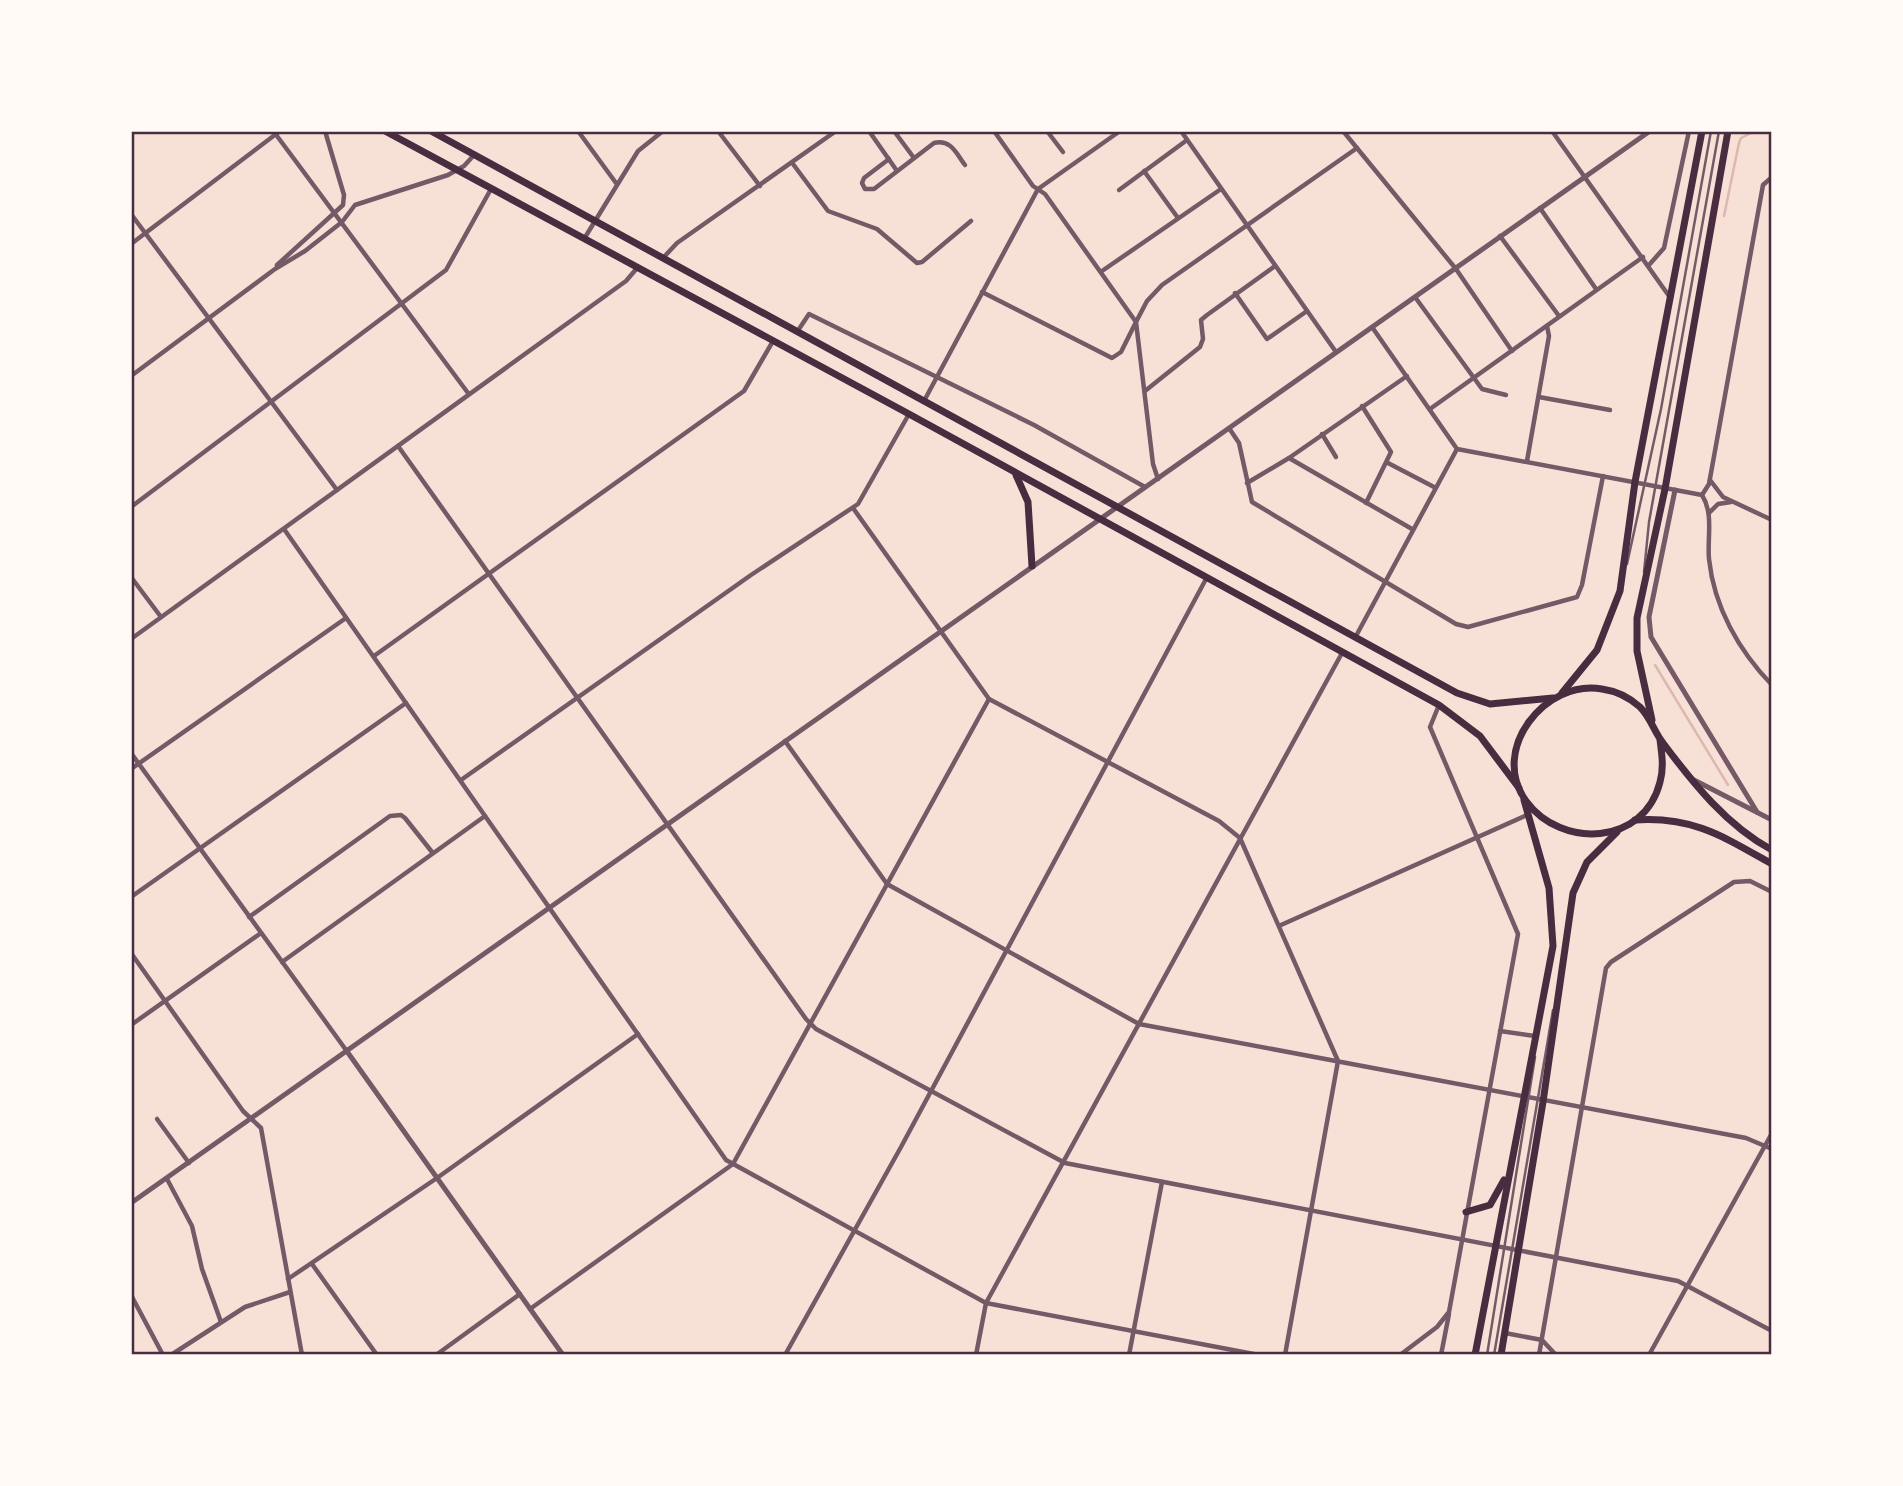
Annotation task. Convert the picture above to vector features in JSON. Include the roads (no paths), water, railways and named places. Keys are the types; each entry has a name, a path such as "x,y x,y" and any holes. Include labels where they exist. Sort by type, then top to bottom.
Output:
{"main road":[{"path":"385,131 1439,705 1479,736 1540,816 1558,828 1578,835 1600,835 1620,829 1635,820 1650,804 1660,785 1663,762 1660,740 1653,724 1637,651 1640,600 1665,489 1728,131"},
{"path":"430,131 1118,509 1477,702 1506,705 1553,698"},
{"path":"1562,693 1603,638 1624,576 1635,482 1702,131"},
{"path":"1016,474 1028,502 1032,566"},
{"path":"1519,788 1517,752 1521,736 1539,708 1562,693 1582,688 1603,689 1623,695 1640,707 1653,724"},
{"path":"1660,740 1737,826 1772,850"},
{"path":"1475,1355 1507,1177 1526,1096 1550,964 1553,905 1523,796"},
{"path":"1635,820 1666,819 1701,826 1772,864"},
{"path":"1501,1355 1515,1250 1573,893 1581,870 1620,829"},
{"path":"1466,1212 1490,1205 1507,1177"}],"street":[{"path":"275,269 293,248 335,214 342,205 344,195 325,131"},
{"path":"578,131 616,183"},
{"path":"584,239 638,150 663,131"},
{"path":"718,131 760,186"},
{"path":"662,259 677,243 793,164 836,131"},
{"path":"869,131 897,171"},
{"path":"894,131 914,158"},
{"path":"994,131 1038,189 1045,194 1136,322 1153,464 1158,480"},
{"path":"1047,131 1063,152"},
{"path":"924,401 1038,189 1120,131"},
{"path":"1181,131 1336,352"},
{"path":"1343,131 1456,268 1512,351"},
{"path":"1552,131 1671,299"},
{"path":"131,1203 190,1164 345,1049 551,907 1032,566 1100,522 1650,131"},
{"path":"1649,265 1664,248 1689,131"},
{"path":"131,244 278,133 468,393"},
{"path":"1119,190 1187,140"},
{"path":"889,159 864,178 864,187 874,189 934,143 946,142 965,165"},
{"path":"982,292 1112,358 1121,352 1147,301 1162,285 1357,148"},
{"path":"131,376 275,269 300,255 342,222 361,202 458,171 474,155"},
{"path":"793,164 828,211 877,229 917,262 922,262 971,221"},
{"path":"1144,171 1178,218"},
{"path":"1772,177 1763,185 1710,480 1702,495 1709,513 1709,556 1718,600 1744,649 1772,685"},
{"path":"131,506 451,264 491,189"},
{"path":"1102,271 1221,189"},
{"path":"1540,208 1596,289"},
{"path":"131,214 337,489"},
{"path":"1500,236 1559,316"},
{"path":"1430,409 1643,257"},
{"path":"1145,391 1200,347 1203,339 1201,320 1275,266"},
{"path":"131,639 626,281 638,267"},
{"path":"1235,293 1267,339 1307,311"},
{"path":"1415,297 1473,379 1485,391 1506,395"},
{"path":"797,332 809,314 1034,425 1146,488"},
{"path":"1527,461 1549,336 1547,326"},
{"path":"1371,327 1457,449 1702,495"},
{"path":"373,656 744,391 774,341"},
{"path":"1247,483 1289,458 1407,376"},
{"path":"1539,397 1610,410"},
{"path":"1362,406 1389,447 1388,463 1366,503"},
{"path":"461,780 751,575 853,508 868,491 909,414"},
{"path":"1229,428 1239,443 1252,502 1258,507 1456,624 1468,626 1573,600 1582,585 1603,476"},
{"path":"1322,434 1336,457"},
{"path":"398,446 811,1024 1065,1163 1687,1284 1772,1331"},
{"path":"1356,636 1383,581 1457,449"},
{"path":"1289,458 1412,529"},
{"path":"1388,463 1434,488"},
{"path":"1710,480 1718,493 1731,502 1772,520"},
{"path":"1675,491 1649,617 1651,636 1757,813"},
{"path":"1709,513 1718,504 1731,502"},
{"path":"853,508 989,699 1219,821 1240,838 1281,925 1338,1061 1285,1355"},
{"path":"284,529 551,907 722,1156 853,1232 986,1303 1259,1355"},
{"path":"131,577 161,617"},
{"path":"785,1355 1206,579"},
{"path":"131,769 346,618"},
{"path":"976,1355 986,1303 1342,653"},
{"path":"530,1309 733,1164 989,699"},
{"path":"131,897 406,703"},
{"path":"1439,705 1430,727 1518,934 1441,1355"},
{"path":"785,741 887,884 1139,1024 1746,1138 1772,1149"},
{"path":"131,753 563,1355"},
{"path":"1693,780 1772,820"},
{"path":"249,917 390,816 401,815 405,818 432,852"},
{"path":"1281,925 1527,815"},
{"path":"282,962 485,816"},
{"path":"1539,1355 1606,968 1740,880 1772,892"},
{"path":"131,1025 261,933"},
{"path":"131,953 243,1111 259,1123 265,1142 302,1355"},
{"path":"131,970 139,964"},
{"path":"1500,1031 1535,1036"},
{"path":"288,1279 437,1178 638,1034"},
{"path":"157,1119 190,1164"},
{"path":"1649,1355 1772,1133"},
{"path":"167,1179 192,1226 200,1262 221,1322"},
{"path":"1129,1355 1162,1182"},
{"path":"312,1264 377,1355"},
{"path":"171,1355 255,1303 290,1292"},
{"path":"436,1355 520,1294"},
{"path":"131,1295 163,1355"},
{"path":"1400,1355 1437,1327 1449,1312"},
{"path":"1505,1333 1542,1340 1556,1355"}],"lane":[{"path":"1624,576 1646,484 1711,131"},
{"path":"1640,600 1656,487 1720,131"},
{"path":"1487,1355 1526,1096 1550,964"},
{"path":"1494,1355 1515,1250"}],"waterway":[{"path":"1724,216 1739,143 1741,138 1751,133"},
{"path":"1655,665 1728,785"}]}
